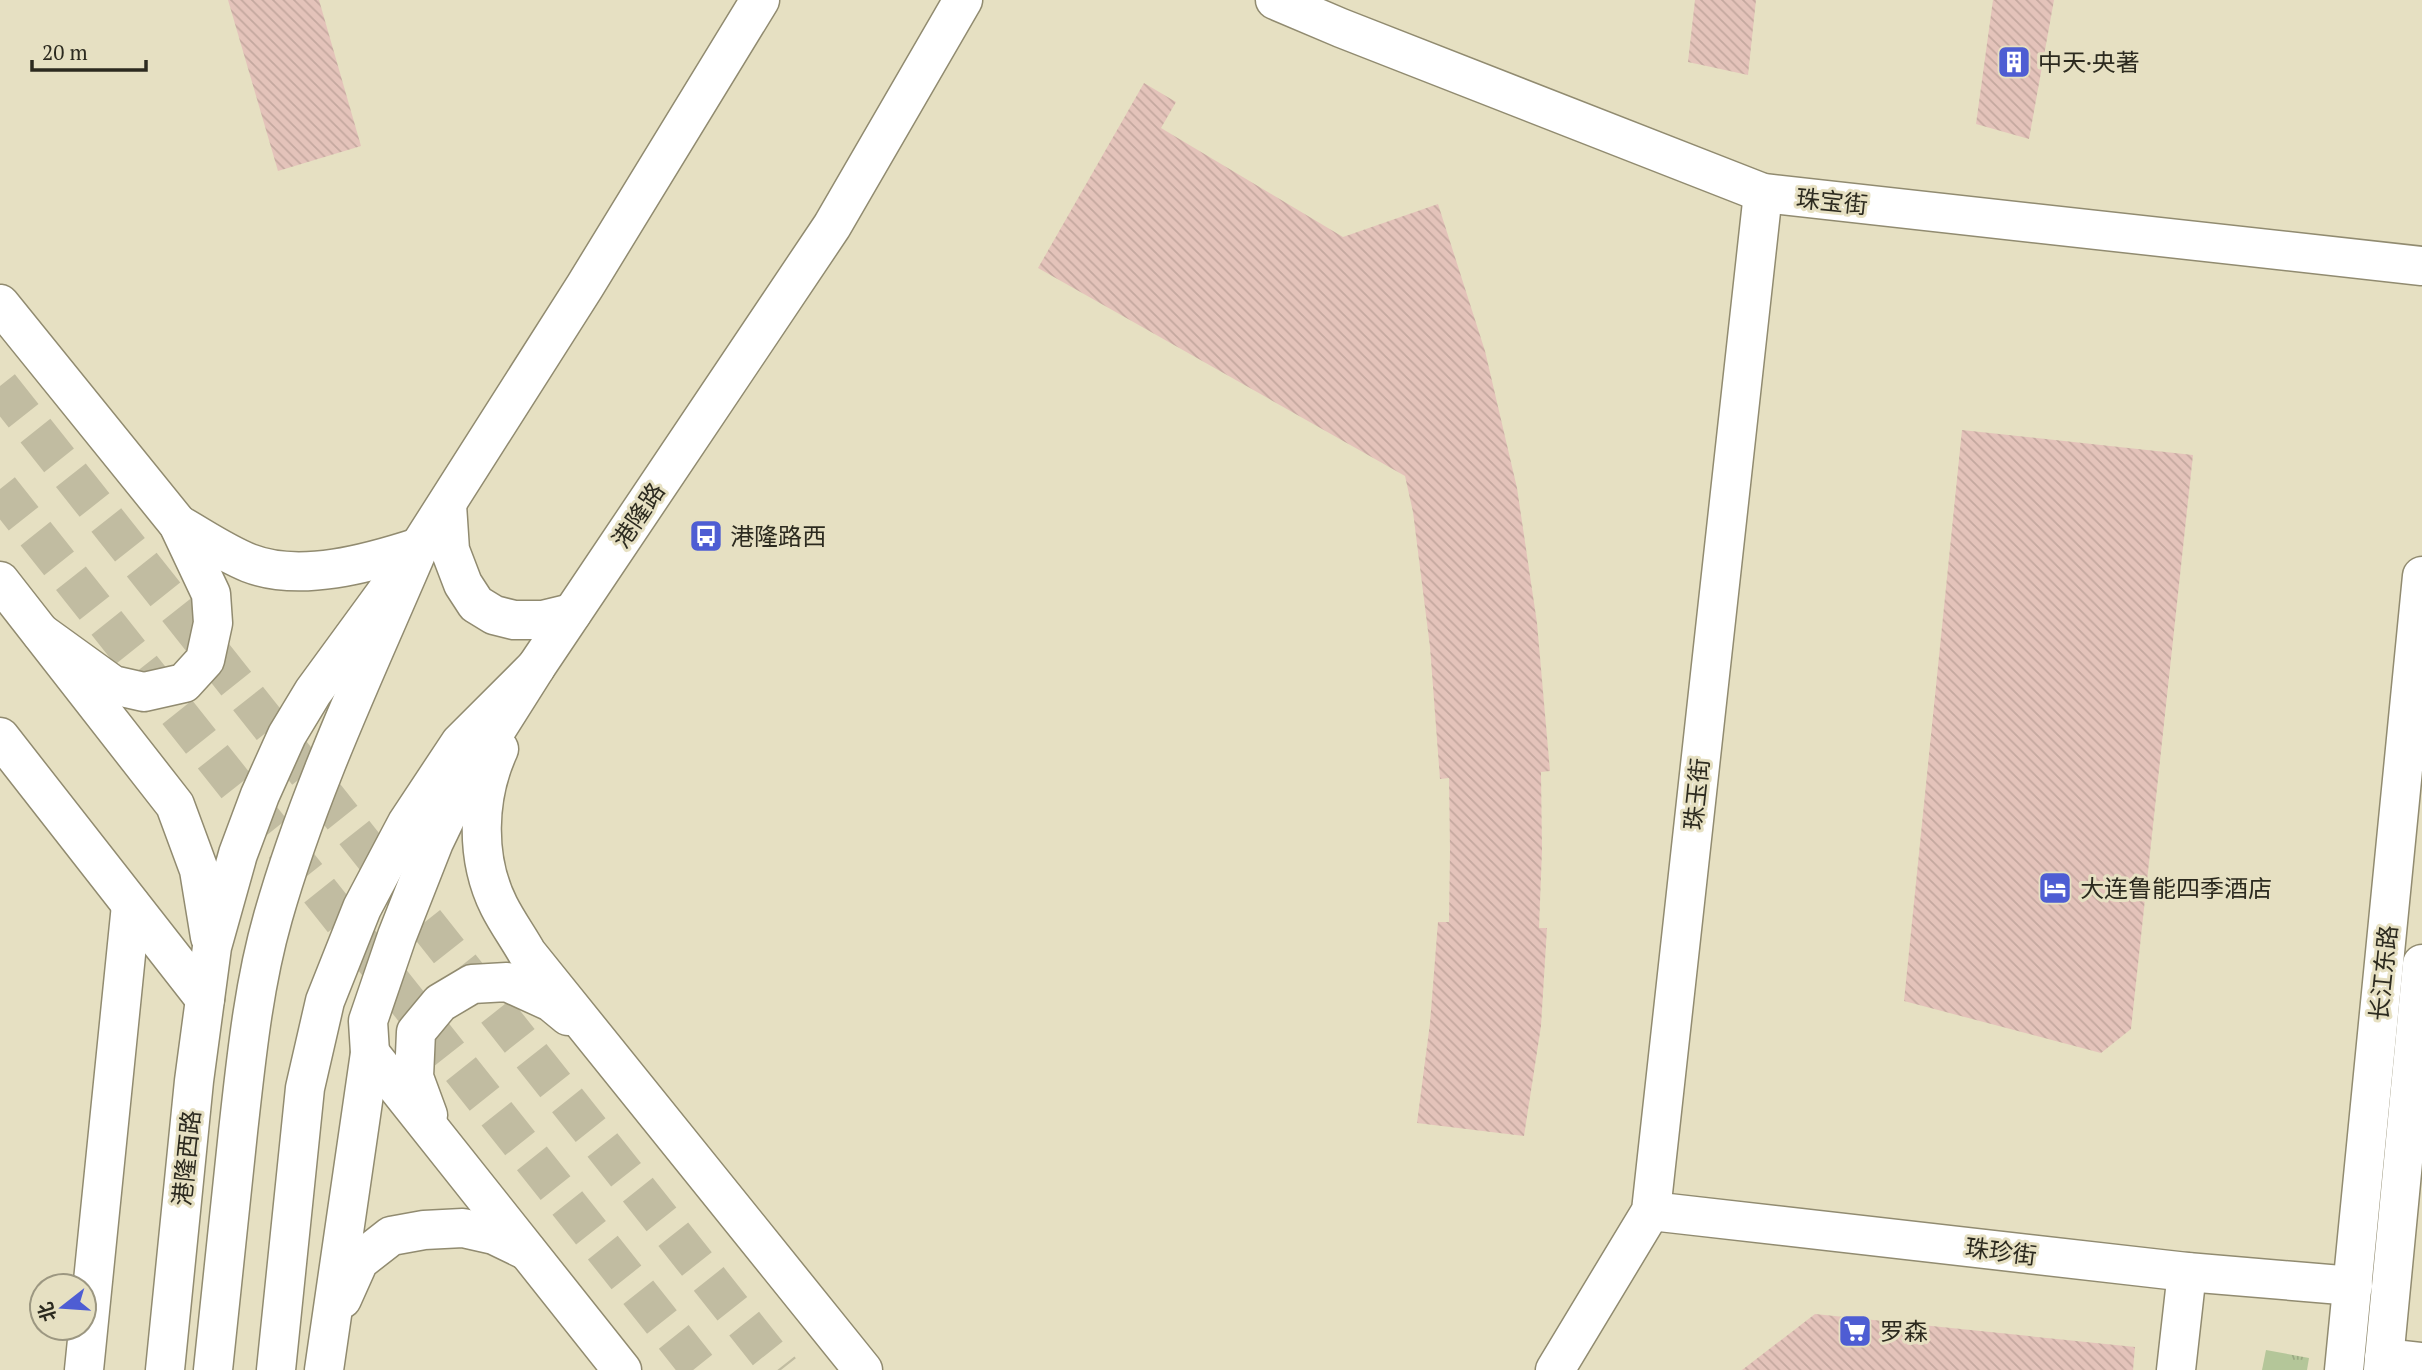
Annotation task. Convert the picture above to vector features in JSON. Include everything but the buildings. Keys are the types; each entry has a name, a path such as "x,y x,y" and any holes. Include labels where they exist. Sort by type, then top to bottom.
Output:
{"main road":[{"path":"212,947 237,854 287,735 313,692 447,505 760,0"},
{"name":"港隆路","path":"370,1053 368,1021 397,936 434,842 461,786 536,667 832,226 963,0"},
{"name":"珠宝街","path":"1275,0 1763,193 2422,266"},
{"name":"珠玉街","path":"1555,1370 1651,1211 1763,193"},
{"path":"0,304 178,524 211,594 213,623 205,660 184,683 145,692 113,684 41,633"},
{"path":"447,505 450,550 463,584 476,604 494,615 514,620 543,620 572,613"},
{"path":"178,524 252,564 290,570 332,570 373,562 419,547"},
{"path":"213,1370 245,1070 257,989 272,919 296,844 419,547"},
{"name":"长江东路","path":"2344,1370 2422,576"},
{"path":"0,581 175,805 199,870 212,947"},
{"path":"536,667 489,771 482,814 483,856 498,904 527,953 863,1370"},
{"path":"276,1370 305,1088 325,1001 362,908 407,823 460,743 536,667"},
{"path":"0,737 205,999"},
{"path":"84,1370 131,905"},
{"name":"港隆西路","path":"165,1370 194,1081 212,947"},
{"name":"长江东路","path":"2383,1364 2422,964"},
{"path":"435,1133 414,1077 416,1032 440,1003 472,984 507,982 551,1002 602,1043"},
{"path":"194,1081 223,1025 257,989"},
{"path":"370,1053 622,1370"},
{"path":"324,1370 370,1053"},
{"name":"珠珍街","path":"1651,1211 2187,1272 2353,1286"},
{"path":"328,1329 359,1261 390,1236 424,1230 463,1228 494,1235 530,1252"},
{"path":"2176,1370 2187,1272"},
{"path":"2383,1364 2422,1362"}],"green space":[{"path":"2266,1350 2309,1358 2307,1370 2262,1370"}],"tunnel":[{"path":"0,386 781,1370"},
{"path":"0,489 700,1370"}],"place":[{"name":"中天·央著","path":"2014,62"},
{"name":"港隆路西","path":"706,536"},
{"name":"大连鲁能四季酒店","path":"2055,888"},
{"name":"罗森","path":"1855,1331"}]}
